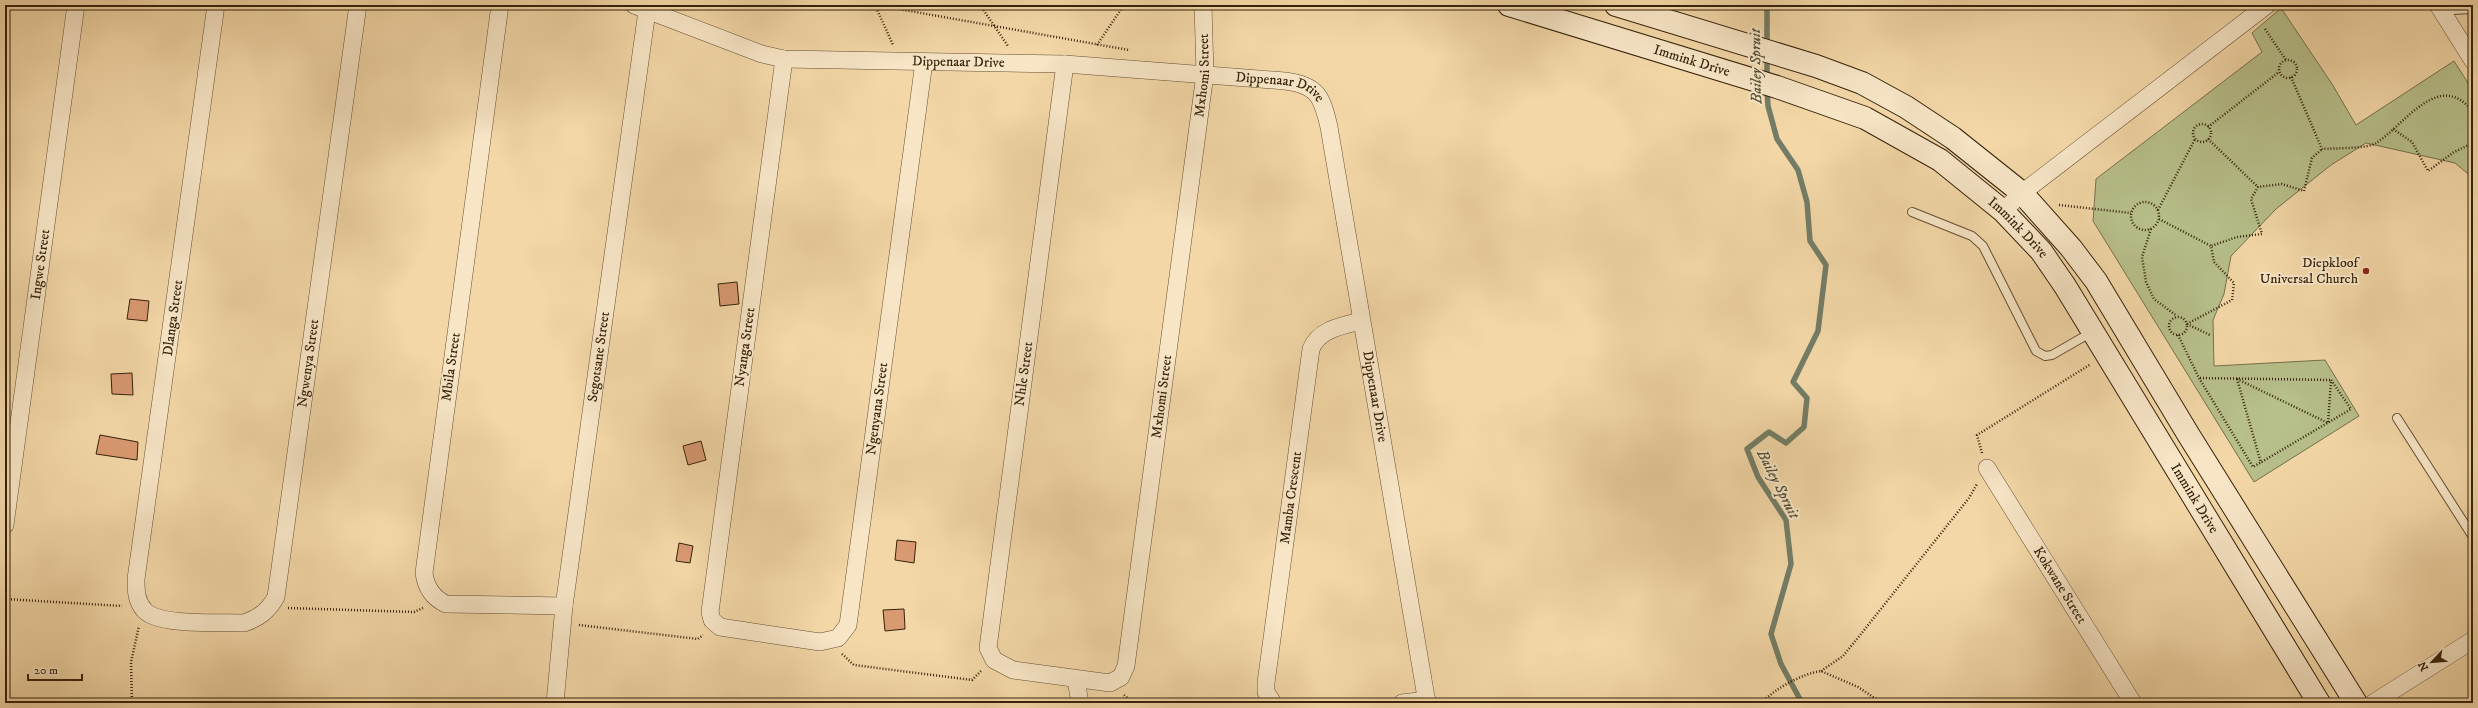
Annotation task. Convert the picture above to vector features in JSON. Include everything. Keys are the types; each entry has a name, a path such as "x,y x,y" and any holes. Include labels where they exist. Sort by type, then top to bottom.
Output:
{"main road":[{"name":"Immink Drive","path":"1510,5 1777,87 1866,118 1940,160 2003,211 2041,251 2093,332 2319,703"},
{"name":"Immink Drive","path":"1616,5 1769,51 1862,83 1906,107 1953,138 2022,193 2072,248 2096,281 2188,434 2356,703"}],"street":[{"name":"Ingwe Street","path":"5,525 76,5"},
{"name":"Dlanga Street","path":"143,609 136,596 136,579 216,5"},
{"name":"Ngwenya Street","path":"143,609 161,619 244,623 254,620 270,607 276,597 358,5"},
{"name":"Mbila Street","path":"440,601 427,586 424,574 500,5"},
{"name":"Mxhomi Street","path":"994,660 1013,670 1076,680 1110,683 1121,677 1126,666 1205,74 1203,5"},
{"name":"Dippenaar Drive","path":"640,8 762,54 784,59 1084,65 1294,82 1311,88 1319,95 1329,127 1427,702"},
{"name":"Segotsane Street","path":"555,703 564,606 640,8"},
{"path":"2003,211 2022,193 2261,10"},
{"path":"2448,11 2473,61"},
{"name":"Nyanga Street","path":"720,626 710,612 784,59"},
{"name":"Ngenyana Street","path":"828,642 838,638 848,625 924,62"},
{"name":"Nhle Street","path":"994,660 989,653 988,640 1065,64"},
{"name":"Mamba Crescent","path":"1273,703 1266,692 1266,683 1311,349 1315,341 1323,333 1361,321"},
{"name":"Kokwane Street","path":"1987,468 2133,703"},
{"path":"440,601 452,604 564,606"},
{"path":"720,626 828,642"},
{"path":"2373,703 2473,640"},
{"path":"1076,680 1080,703"},
{"path":"1402,703 1427,702"}],"lane":[{"path":"2448,11 2473,10"},
{"path":"1912,212 1972,236 1983,246 2036,351 2045,356 2052,355 2093,332"},
{"path":"2397,418 2473,538"}],"path":[{"path":"876,5 1135,51"},
{"path":"876,5 900,62"},
{"path":"980,5 1008,46 1012,64"},
{"path":"1084,65 1124,5"},
{"path":"2261,10 2286,60"},
{"path":"2208,127 2279,72 2281,63 2286,60 2291,60 2296,65 2296,71 2291,77"},
{"path":"2279,72 2285,77 2291,77"},
{"path":"2291,77 2322,149"},
{"path":"2258,187 2282,184 2304,191 2312,158 2322,149 2375,144 2413,110 2436,97 2451,95 2464,101 2473,112"},
{"path":"2200,124 2208,127 2211,131 2208,139 2200,142 2196,139 2193,134 2195,127 2200,124"},
{"path":"2393,129 2412,142 2428,171 2454,152 2473,143"},
{"path":"2196,139 2158,210 2159,219 2151,229 2142,257 2146,282 2154,299 2177,316 2184,319 2187,324 2210,335"},
{"path":"2208,139 2258,187"},
{"path":"2159,219 2211,246 2237,237 2262,234 2251,199 2258,187"},
{"path":"2151,229 2138,228 2132,222 2132,213 2136,205 2144,202 2152,204 2158,210"},
{"path":"2043,215 2055,205 2132,213"},
{"path":"2177,316 2171,319 2168,328 2172,333 2178,335 2184,333 2187,324 2232,300 2234,284 2214,262 2211,246"},
{"path":"2178,335 2199,378 2253,467 2351,409 2331,380"},
{"path":"1762,703 1778,691 1806,675 1822,671 1843,656 1861,634 1969,498 1987,468 1977,435 2106,354"},
{"path":"2199,378 2331,380"},
{"path":"2237,379 2328,423"},
{"path":"2237,379 2261,462"},
{"path":"2328,423 2331,380"},
{"path":"5,599 143,609 131,662 132,703"},
{"path":"270,607 414,612 440,601"},
{"path":"562,623 698,639 720,626"},
{"path":"828,642 854,665 972,680 994,660"},
{"path":"1822,671 1858,687 1882,703"}],"green space":[{"path":"2281,8 2332,84 2356,125 2454,61 2473,91 2473,178 2455,163 2366,143 2331,165 2276,209 2231,256 2224,294 2213,320 2214,366 2325,360 2359,416 2254,482 2093,221 2096,179 2262,52 2252,33"}],"building":[{"path":"737,282 739,304 720,306 718,284"},
{"path":"130,299 149,301 147,321 127,319"},
{"path":"132,373 133,395 112,394 111,374"},
{"path":"100,435 138,442 137,460 96,454"},
{"path":"701,441 706,460 688,465 683,446"},
{"path":"897,540 916,542 914,563 895,560"},
{"path":"679,543 693,546 690,563 676,561"},
{"path":"904,609 905,629 885,631 883,610"}],"waterway":[{"name":"Bailey Spruit","path":"1767,5 1767,47"},
{"name":"Bailey Spruit","path":"1767,55 1767,79"},
{"name":"Bailey Spruit","path":"1767,89 1768,106 1777,139 1798,170 1807,202 1810,241 1826,265 1818,331 1793,382 1807,398 1804,427 1786,443 1769,432 1747,449 1758,477 1786,520 1791,564 1771,634 1781,664 1802,703"}],"place":[{"name":"Diepkloof Universal Church","path":"2366,271"}]}
